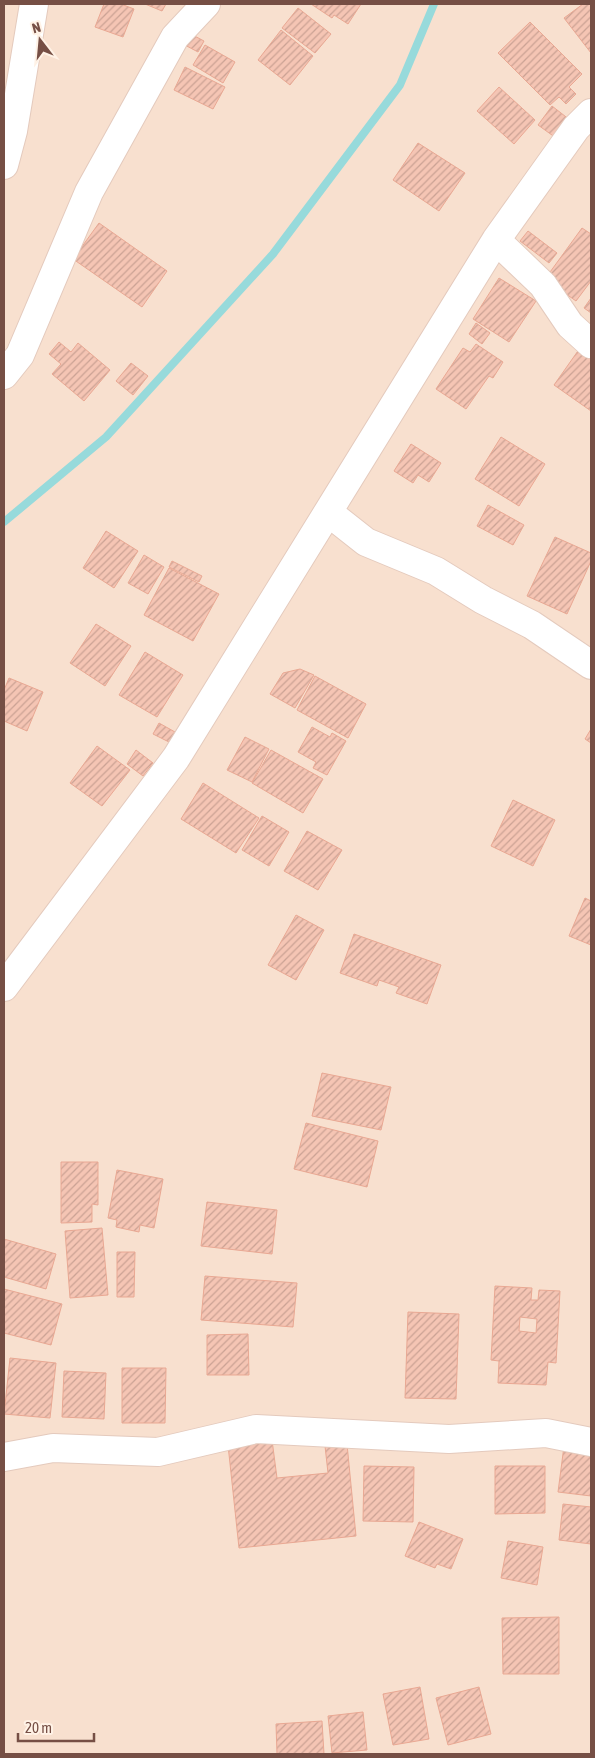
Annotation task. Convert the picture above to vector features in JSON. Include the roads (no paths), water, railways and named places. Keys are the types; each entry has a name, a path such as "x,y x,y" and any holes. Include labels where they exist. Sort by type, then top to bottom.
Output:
{"street":[{"path":"4,165 13,131 34,4"},
{"path":"4,375 20,355 89,192 174,37 206,4"},
{"path":"4,987 176,758 496,240 576,128 591,113"},
{"path":"496,240 543,286 570,324 591,344"},
{"path":"328,512 366,542 436,571 484,600 532,625 591,665"},
{"path":"4,1457 54,1448 158,1452 256,1429 449,1439 546,1433 591,1442"}],"waterway":[{"path":"4,522 106,437 273,254 400,85 434,4"}]}
